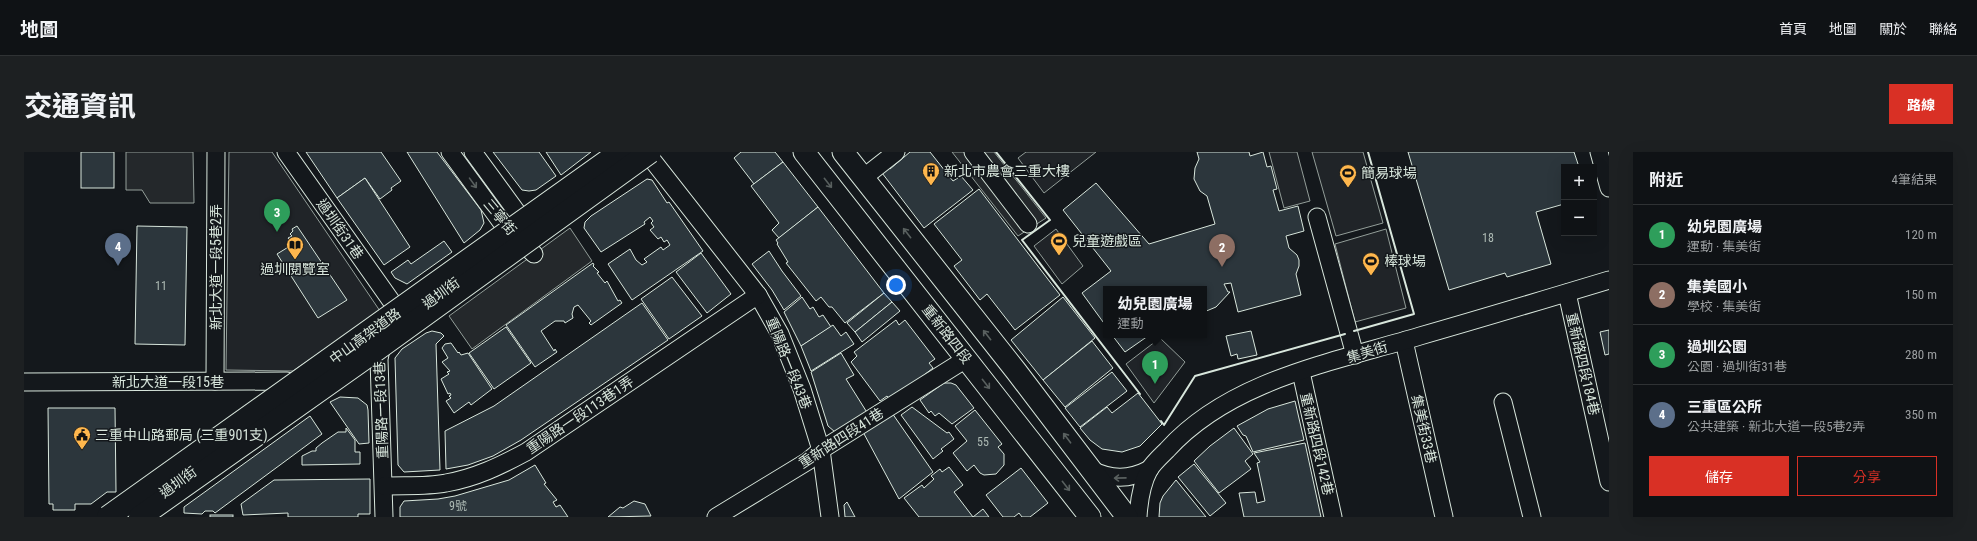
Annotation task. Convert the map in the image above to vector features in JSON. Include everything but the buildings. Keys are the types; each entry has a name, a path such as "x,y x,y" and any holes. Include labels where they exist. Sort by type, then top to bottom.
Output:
{"highway":[{"name":"中山高架道路","path":"108,517 364,336 620,152"},
{"name":"中山高架道路","path":"140,517 365,358 650,152"}],"main road":[{"name":"過圳街","path":"128,517 518,239 636,152"},
{"name":"重新路四段","path":"804,152 1090,517"},
{"path":"843,152 1016,371 1127,517"},
{"path":"351,358 364,352 373,352 379,359"}],"street":[{"name":"新北大道一段5巷2弄","path":"215,382 216,152"},
{"name":"過圳街31巷","path":"286,152 394,305"},
{"name":"三寧街","path":"450,152 504,226 518,239"},
{"name":"三寧街","path":"473,152 519,214 518,239"},
{"name":"重陽路一段43巷","path":"646,152 758,294 780,334 802,389 821,450 830,517"},
{"path":"863,178 896,152"},
{"path":"973,152 1028,224"},
{"path":"1599,152 1609,188"},
{"path":"1317,217 1356,356"},
{"path":"518,239 534,254"},
{"name":"集美街","path":"1138,517 1139,501 1143,484 1150,469 1175,441 1201,420 1226,403 1248,391 1301,372 1609,280"},
{"name":"重新路四段184巷","path":"1567,292 1609,482"},
{"name":"重陽路一段113巷1弄","path":"384,486 444,483 471,477 507,462 526,452 758,294"},
{"name":"重陽路一段13巷","path":"384,517 379,359 384,334 394,305"},
{"name":"集美街33巷","path":"1404,341 1444,517"},
{"name":"重新路四段41巷","path":"716,517 808,461 821,450 966,359"},
{"name":"重新路四段142巷","path":"1301,372 1333,517"},
{"name":"新北大道一段15巷","path":"24,382 287,381 312,386"},
{"path":"1503,402 1532,517"},
{"name":"集美街","path":"1090,469 1109,477 1120,478 1130,477 1150,469"}],"shaded area":[{"path":"126,152 193,152 194,203 150,203 142,190 126,190"},
{"path":"229,152 272,152 380,311 293,371 226,370"},
{"path":"952,152 994,152 1046,218 1018,236"},
{"path":"1026,152 1096,152 1044,193 1018,158"},
{"path":"1269,152 1297,152 1310,201 1284,208"},
{"name":"簡易球場","path":"1312,152 1363,152 1383,223 1336,236"},
{"path":"570,228 592,261 472,349 449,316"},
{"name":"兒童遊戲區","path":"1056,229 1083,266 1062,284 1034,246"},
{"name":"棒球場","path":"1386,229 1406,308 1355,322 1335,244"},
{"path":"1160,338 1185,362 1154,403 1126,364"}],"wall":[{"path":"996,152 1050,220 1022,240 1140,394"},
{"path":"1354,331 1414,314 1368,152"},
{"path":"1161,421 1164,425 1195,376 1345,334"}],"place":[{"name":"新北市農會三重大樓","path":"931,186"},
{"name":"簡易球場","path":"1348,188"},
{"name":"過圳公園","path":"277,232"},
{"name":"兒童遊戲區","path":"1059,256"},
{"name":"過圳閱覽室","path":"295,260"},
{"name":"三重區公所","path":"118,266"},
{"name":"集美國小","path":"1222,267"},
{"name":"棒球場","path":"1371,276"},
{"name":"幼兒園廣場","path":"1155,384"},
{"name":"三重中山路郵局 (三重901支)","path":"82,450"}]}
